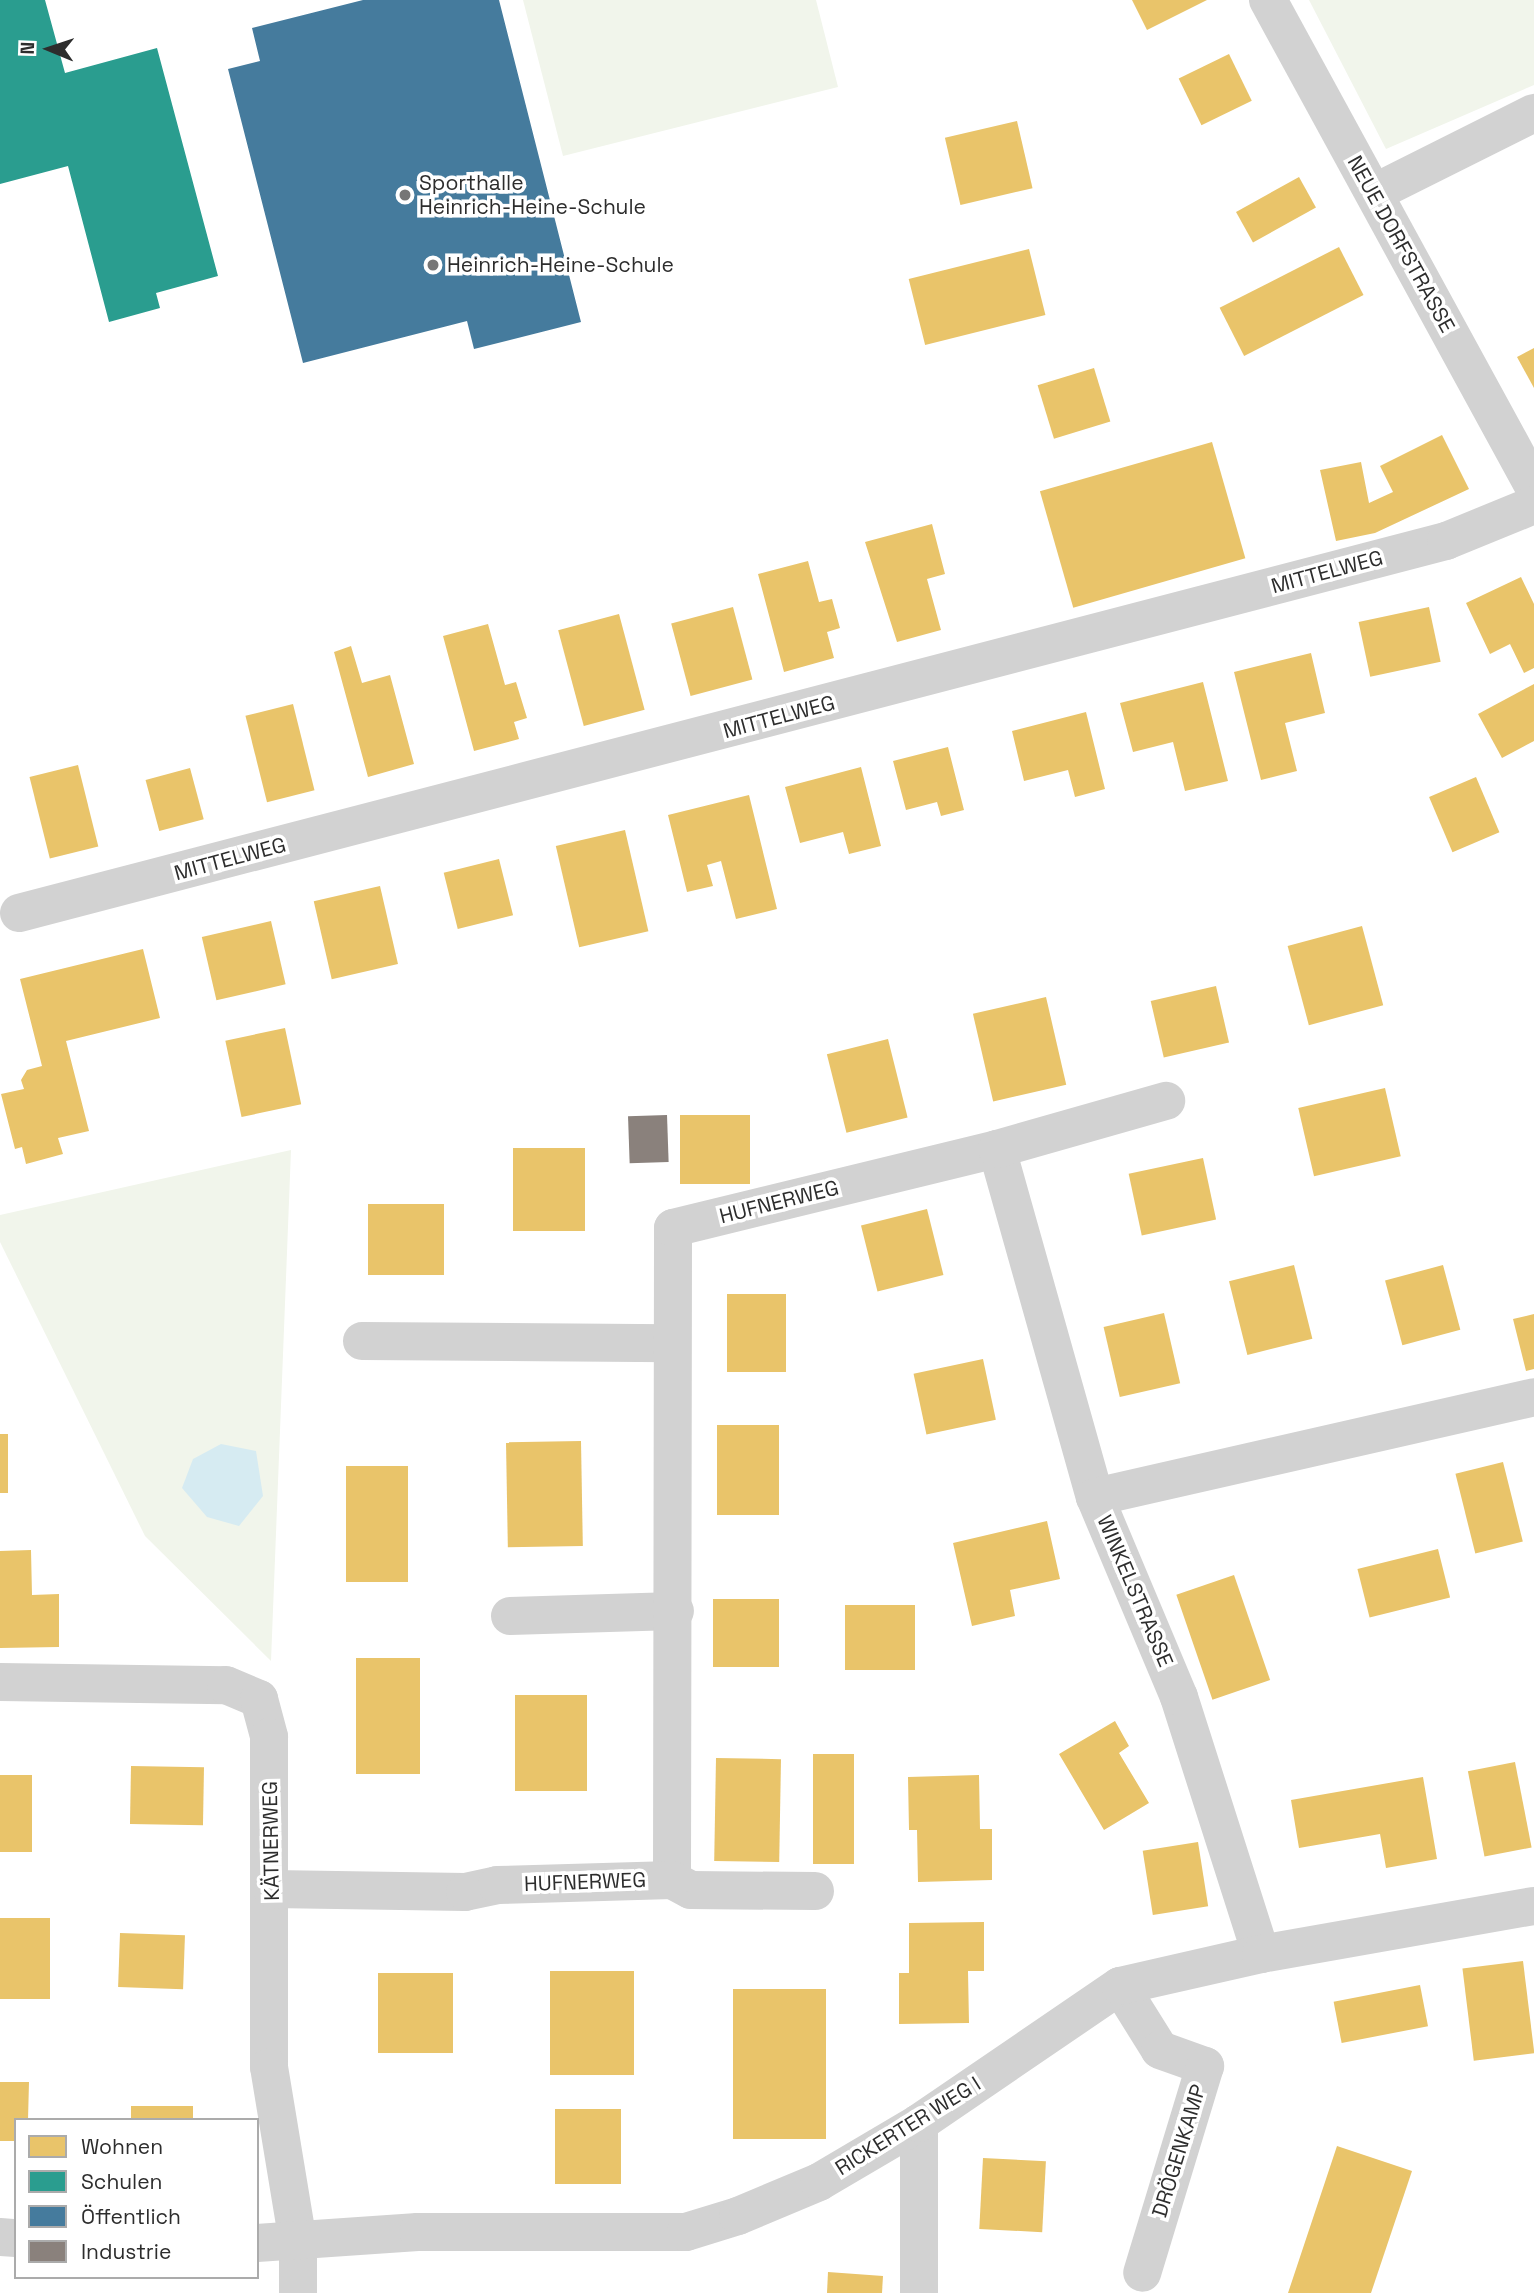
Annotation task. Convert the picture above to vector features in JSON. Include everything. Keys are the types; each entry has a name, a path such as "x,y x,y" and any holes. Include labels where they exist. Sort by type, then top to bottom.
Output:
{"street":[{"name":"NEUE DORFSTRASSE","path":"1268,0 1534,487"},
{"path":"1374,193 1534,113"},
{"name":"MITTELWEG","path":"19,913 1446,541 1534,505"},
{"name":"HUFNERWEG","path":"272,1889 465,1892 497,1885 672,1880 675,1611 673,1227 997,1149 1166,1101"},
{"path":"997,1149 1095,1497"},
{"path":"362,1341 672,1343"},
{"name":"WINKELSTRASSE","path":"1261,1954 1179,1697 1095,1497 1534,1397"},
{"path":"510,1616 675,1611"},
{"name":"KÄTNERWEG","path":"0,1682 226,1685 259,1699 270,1737 270,2067 298,2243 298,2293"},
{"path":"672,1880 691,1891 815,1891"},
{"name":"RICKERTER WEG I","path":"259,2243 298,2243 418,2232 686,2232 738,2216 819,2182 919,2123 1120,1986 1261,1954 1534,1906"},
{"name":"DRÖGENKAMP","path":"1120,1986 1160,2050 1205,2067 1142,2273"},
{"path":"919,2123 919,2293"}],"shaded area":[{"path":"523,0 816,0 838,87 563,156"},
{"path":"1309,0 1534,0 1534,85 1386,149"},
{"path":"291,1150 271,1661 145,1536 0,1242 0,1215"},
{"path":"221,1444 256,1451 263,1496 239,1526 207,1517 182,1488 193,1459"}],"building: Wohnen":[{"path":"1132,0 1207,0 1147,30"},
{"path":"1229,54 1252,101 1201,125 1179,79"},
{"path":"1017,121 1033,188 960,205 945,138"},
{"path":"1299,177 1316,208 1253,243 1236,212"},
{"path":"1339,247 1364,295 1244,356 1220,308"},
{"path":"1029,249 1045,315 925,345 909,279"},
{"path":"1534,348 1534,388 1517,357"},
{"path":"1094,368 1110,422 1054,439 1038,385"},
{"path":"1442,435 1469,489 1375,533 1336,541 1320,470 1361,462 1369,503 1393,492 1380,466"},
{"path":"1212,442 1245,558 1073,608 1040,491"},
{"path":"932,524 945,574 927,579 941,630 897,642 865,542"},
{"path":"808,561 819,602 832,599 840,628 827,632 834,658 784,672 758,574"},
{"path":"1521,577 1534,604 1534,668 1524,673 1510,644 1490,654 1466,603"},
{"path":"733,607 752,679 691,696 671,624"},
{"path":"1429,607 1441,662 1370,677 1359,622"},
{"path":"619,614 645,710 584,726 558,630"},
{"path":"488,624 505,685 516,682 527,718 514,722 519,739 474,751 443,636"},
{"path":"351,646 362,683 390,675 414,764 368,777 334,652"},
{"path":"1311,653 1325,713 1285,723 1297,771 1261,780 1234,672"},
{"path":"1203,682 1228,781 1185,791 1173,742 1133,752 1120,703"},
{"path":"1534,684 1534,741 1502,758 1478,714"},
{"path":"293,704 315,790 267,802 245,716"},
{"path":"1086,712 1105,789 1075,797 1068,770 1024,781 1012,731"},
{"path":"948,747 964,810 941,816 937,802 906,810 893,761"},
{"path":"78,765 98,847 50,859 29,777"},
{"path":"861,767 881,846 849,854 843,832 800,843 785,787"},
{"path":"190,768 204,819 159,831 146,780"},
{"path":"1476,777 1499,832 1452,852 1429,797"},
{"path":"749,795 777,909 736,919 721,861 707,865 713,886 687,892 668,815"},
{"path":"625,830 648,931 579,947 556,846"},
{"path":"499,859 513,915 458,929 444,873"},
{"path":"380,886 398,964 332,979 314,901"},
{"path":"271,921 286,984 216,1000 202,937"},
{"path":"1362,926 1383,1005 1309,1025 1288,946"},
{"path":"143,949 160,1018 66,1041 89,1131 58,1138 63,1154 26,1164 22,1147 15,1149 1,1094 24,1089 21,1080 27,1070 42,1066 20,979"},
{"path":"1216,986 1229,1043 1164,1058 1151,1001"},
{"path":"1046,997 1066,1085 993,1102 973,1014"},
{"path":"285,1028 301,1104 242,1117 225,1041"},
{"path":"888,1039 908,1118 846,1133 827,1054"},
{"path":"1385,1088 1401,1156 1314,1176 1298,1108"},
{"path":"680,1115 750,1115 750,1184 680,1184"},
{"path":"513,1148 585,1148 585,1231 513,1231"},
{"path":"1203,1158 1216,1220 1142,1235 1129,1174"},
{"path":"368,1204 444,1204 444,1275 368,1275"},
{"path":"927,1209 943,1275 877,1291 861,1225"},
{"path":"1294,1265 1312,1339 1247,1355 1229,1281"},
{"path":"1443,1265 1460,1330 1402,1345 1385,1281"},
{"path":"727,1294 786,1294 786,1372 727,1372"},
{"path":"1164,1313 1180,1383 1120,1397 1104,1327"},
{"path":"1534,1314 1534,1369 1526,1371 1513,1319"},
{"path":"983,1359 996,1420 926,1434 914,1374"},
{"path":"717,1425 779,1425 779,1515 717,1515"},
{"path":"0,1434 8,1434 8,1493 0,1493"},
{"path":"581,1441 583,1546 508,1547 506,1442"},
{"path":"1503,1462 1523,1542 1475,1553 1455,1474"},
{"path":"346,1466 408,1466 408,1582 346,1582"},
{"path":"1047,1521 1060,1579 1010,1590 1015,1616 972,1626 953,1543"},
{"path":"1438,1549 1450,1598 1370,1618 1357,1569"},
{"path":"31,1550 32,1595 59,1594 59,1647 0,1648 0,1551"},
{"path":"1234,1575 1270,1680 1212,1700 1176,1595"},
{"path":"713,1599 779,1599 779,1667 713,1667"},
{"path":"845,1605 915,1605 915,1670 845,1670"},
{"path":"356,1658 420,1658 420,1774 356,1774"},
{"path":"515,1695 587,1695 587,1791 515,1791"},
{"path":"1115,1721 1129,1746 1119,1753 1149,1803 1104,1830 1059,1754"},
{"path":"813,1754 854,1754 854,1864 813,1864"},
{"path":"716,1758 781,1759 779,1862 714,1861"},
{"path":"1515,1762 1532,1847 1484,1857 1468,1771"},
{"path":"131,1766 204,1767 203,1825 130,1824"},
{"path":"0,1775 32,1775 32,1852 0,1852"},
{"path":"979,1775 980,1829 992,1829 992,1880 918,1882 917,1830 909,1830 908,1777"},
{"path":"1423,1777 1437,1859 1386,1868 1380,1834 1299,1848 1291,1800"},
{"path":"1198,1842 1208,1906 1153,1915 1143,1851"},
{"path":"0,1918 50,1918 50,1999 0,1999"},
{"path":"984,1922 984,1971 968,1971 969,2023 899,2024 899,1973 909,1973 909,1923"},
{"path":"120,1933 185,1935 183,1989 118,1987"},
{"path":"1523,1961 1534,2053 1474,2061 1462,1968"},
{"path":"550,1971 634,1971 634,2075 550,2075"},
{"path":"378,1973 453,1973 453,2053 378,2053"},
{"path":"1420,1985 1428,2026 1342,2043 1334,2002"},
{"path":"733,1989 826,1989 826,2139 733,2139"},
{"path":"0,2082 29,2082 28,2118 14,2118 14,2141 0,2141"},
{"path":"131,2106 193,2106 193,2118 131,2118"},
{"path":"555,2109 621,2109 621,2184 555,2184"},
{"path":"1337,2146 1412,2171 1371,2293 1288,2293"},
{"path":"983,2158 1046,2161 1042,2232 979,2229"},
{"path":"828,2272 883,2276 882,2293 827,2293"}],"building: Schulen":[{"path":"0,0 45,0 65,73 157,48 218,276 156,293 160,308 109,322 68,166 0,184"}],"building: Öffentlich":[{"name":"Sporthalle Heinrich-Heine-Schule","path":"363,0 499,0 581,322 474,349 467,321 303,363 228,69 260,61 252,28"}],"building: Industrie":[{"path":"667,1115 669,1162 630,1163 628,1116"}],"place":[{"name":"Sporthalle Heinrich-Heine-Schule","path":"405,195"},
{"name":"Heinrich-Heine-Schule","path":"433,265"}]}
